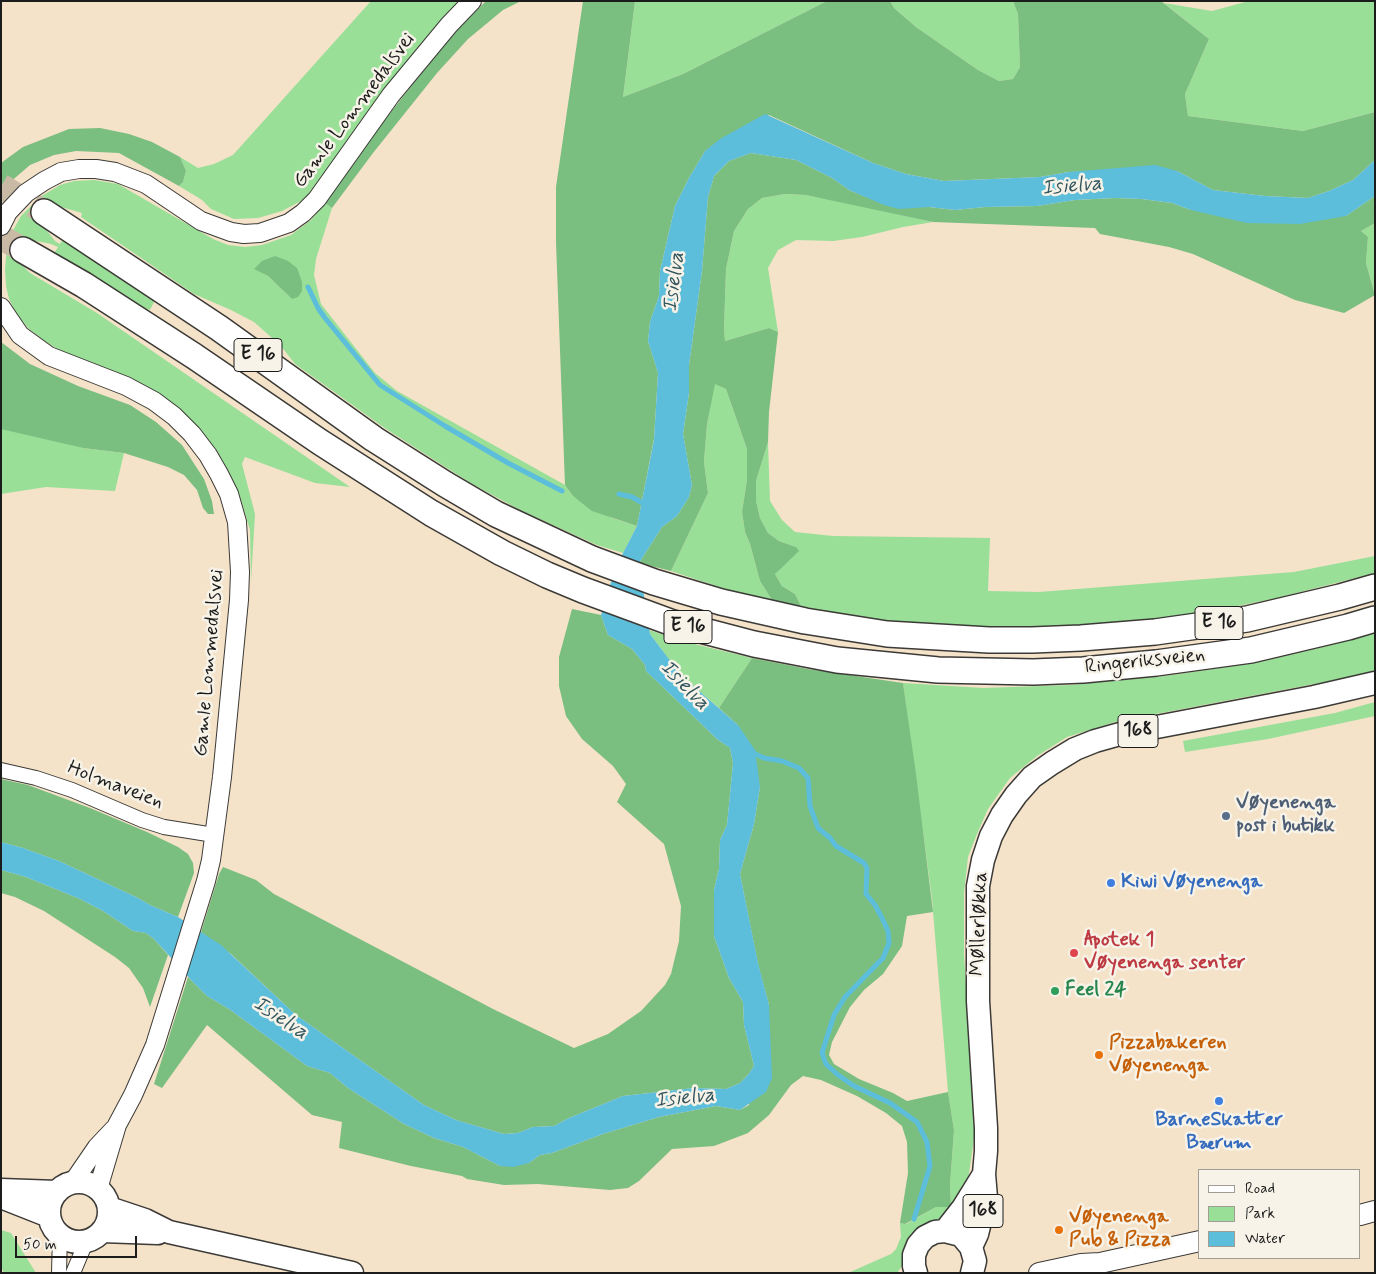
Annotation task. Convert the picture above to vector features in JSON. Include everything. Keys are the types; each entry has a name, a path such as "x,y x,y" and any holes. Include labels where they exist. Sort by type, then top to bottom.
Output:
{"highway":[{"name":"Ringeriksveien","path":"44,212 219,328 412,464 496,514 592,559 721,602 805,621 887,634 989,640 1059,639 1155,632 1246,619 1375,587"},
{"name":"Ringeriksveien","path":"24,250 84,285 194,356 344,458 431,513 511,557 583,590 670,622 754,644 837,660 938,670 1033,672 1156,663 1251,650 1375,619"}],"main road":[{"name":"Møllerløkka","path":"975,1265 977,1234 986,1198 984,1174 986,1151 978,1001 978,886 983,860 991,836 1002,815 1032,777 1075,749 1095,741 1120,734 1314,697 1375,683"},
{"name":"Møllerløkka","path":"945,1230 963,1208 984,1174"},
{"path":"1,1190 65,1187 86,1183 104,1198 169,1232 352,1273"},
{"path":"65,1187 49,1207 49,1216 54,1230 67,1240 76,1242 94,1236 169,1232"},
{"path":"1,1198 49,1216"},
{"path":"94,1236 108,1220 104,1198"},
{"path":"1361,1215 1375,1211"},
{"name":"168","path":"912,1270 914,1255 918,1245 925,1237 945,1230 961,1235 975,1265"},
{"path":"1039,1273 1081,1264 1092,1268 1198,1242"}],"street":[{"name":"Gamle Lommedalsvei","path":"1,226 8,212 26,193 44,181 61,172 96,168 115,172 146,184 200,221 231,232 244,234 260,233 289,223 317,199 391,95 444,31 472,1"},
{"name":"Gamle Lommedalsvei","path":"1,307 20,335 49,356 126,386 154,401 174,416 192,434 208,455 229,494 237,522 240,572 239,600 214,835 206,881 155,1045 145,1071 117,1125 65,1187"},
{"name":"Holmaveien","path":"1,770 36,778 72,790 142,820 164,827 214,835"},
{"name":"Gamle Lommedalsvei","path":"104,1198 117,1125"},
{"path":"59,1273 60,1235"},
{"path":"73,1273 94,1236"}],"green space":[{"path":"371,1 466,1 406,64 311,192 303,200 282,211 258,218 234,219 211,209 202,200 179,186 183,182 186,171 180,157 198,168 214,164 233,155"},
{"path":"486,1 521,1 503,10 468,39 437,73 332,208 325,203 380,126 449,38"},
{"path":"583,1 635,1 623,97 683,74 827,1 890,1 894,8 916,27 978,70 999,81 1013,79 1020,67 1018,14 1013,1 1161,1 1209,39 1185,94 1188,116 1303,131 1375,112 1375,160 1353,180 1308,198 1265,196 1213,190 1177,171 1069,172 1040,177 944,181 906,174 873,163 769,115 705,151 675,206 660,271 659,296 650,322 648,341 658,373 654,439 637,526 592,511 573,496 565,485 556,242 556,187"},
{"path":"635,1 827,1 683,74 623,97"},
{"path":"890,1 1013,1 1018,14 1020,67 1013,79 999,81 978,70 916,27 894,8"},
{"path":"1249,1 1375,1 1375,112 1303,131 1188,116 1185,94 1209,39 1164,3 1212,11"},
{"path":"100,128 129,134 152,142 180,157 186,171 183,182 179,186 119,153 76,151 54,155 30,165 1,190 1,163 23,147 69,129"},
{"path":"751,153 796,160 832,178 849,190 866,197 955,210 985,207 1037,206 1075,200 1115,198 1172,203 1191,210 1346,216 1375,196 1375,223 1361,231 1368,237 1366,263 1375,295 1344,313 1295,300 1193,254 1169,247 1100,234 1095,228 933,222 806,195 785,194 762,198 748,209 734,231 726,269 724,329 725,341 769,328 778,332 769,412 768,442 756,481 756,501 760,518 768,533 779,541 796,547 799,551 775,574 782,586 795,594 801,606 772,600 760,581 745,532 742,512 747,480 747,449 726,389 715,384 707,424 704,462 708,493 671,571 639,563 662,527 677,516 689,497 692,485 683,434 689,393 689,365 702,271 708,197 714,176 729,161"},
{"path":"94,180 118,184 213,239 228,245 245,247 262,245 291,235 311,220 325,203 332,208 316,259 314,275 321,304 375,373 397,391 565,485 573,496 612,518 637,526 623,553 597,545 522,511 472,484 386,429 295,364 281,346 254,322 194,294 81,217 82,213 61,207 51,207 41,223 55,241 60,244 63,239 155,300 150,310 133,304 53,255 58,247 51,244 36,241 27,244 18,256 22,265 30,273 97,313 350,487 315,483 245,457 242,464 255,514 251,581 250,530 239,494 223,463 205,436 176,406 155,392 64,353 43,340 28,328 16,313 9,299 5,269 7,247 11,234 21,216 40,197 60,185 74,181","holes":["275,256 292,299 268,276 255,269"]},
{"path":"785,194 806,195 845,202 933,222 833,241 796,240 778,250 768,268 778,332 769,328 725,341 726,269 734,231 748,209 762,198"},
{"path":"1375,223 1375,294 1366,263 1368,237 1361,231"},
{"path":"275,256 288,261 297,268 302,282 302,291 298,297 292,299 268,276 254,269 262,261"},
{"path":"1,342 30,364 78,386 130,405 156,422 182,445 204,479 212,501 214,514 208,514 203,508 197,490 184,475 168,467 124,453 83,448 1,429"},
{"path":"714,383 726,389 747,449 747,480 742,512 745,532 760,581 772,600 734,592 671,571 708,493 704,462 707,424"},
{"path":"5,428 83,448 124,453 115,491 46,487 1,494 1,429"},
{"path":"768,442 770,501 782,520 795,532 833,536 990,538 988,591 1039,592 1294,572 1375,556 1375,573 1277,598 1203,613 1065,626 988,627 888,621 824,612 801,606 795,594 782,586 775,574 796,547 779,541 768,533 760,518 756,501 756,481"},
{"path":"572,609 601,615 608,635 632,649 645,665 646,671 717,739 730,748 733,763 727,825 720,840 719,869 714,890 714,936 729,978 743,1002 744,1025 754,1066 740,1083 726,1089 694,1088 623,1096 554,1126 533,1127 518,1133 504,1134 456,1120 424,1105 296,1015 231,954 201,932 219,874 223,867 256,880 274,894 495,1010 574,1048 608,1034 641,1011 665,985 671,974 679,941 681,906 664,844 617,802 626,784 613,766 582,739 566,716 559,686 559,657"},
{"path":"649,630 686,642 752,658 719,708 681,675 650,634"},
{"path":"1375,633 1375,671 1119,721 1067,737 1037,756 1010,778 988,809 968,857 964,893 964,955 975,1132 968,1180 963,1192 951,1207 950,1185 954,1130 948,1092 932,899 903,683 983,688 1070,685 1165,676 1255,663"},
{"path":"752,658 808,669 903,683 933,912 907,916 902,946 883,974 864,990 850,1007 832,1042 829,1055 834,1064 859,1079 907,1101 948,1092 954,1130 950,1185 951,1207 936,1207 905,1224 900,1223 908,1173 907,1142 902,1126 886,1113 857,1096 821,1080 803,1076 791,1085 769,1115 748,1133 714,1146 672,1149 639,1181 628,1188 610,1190 538,1184 504,1185 467,1179 462,1176 411,1166 339,1148 342,1122 312,1115 207,1025 162,1088 154,1084 188,977 207,996 229,1009 307,1066 330,1073 348,1088 404,1124 434,1138 463,1147 500,1166 529,1163 540,1155 552,1153 603,1134 659,1117 716,1106 740,1110 749,1105 769,1005 758,964 740,874 754,824 760,787 738,725 719,708"},
{"path":"1375,702 1375,716 1268,739 1185,752 1183,741 1335,713"},
{"path":"1,779 28,785 90,808 147,832 188,854 193,863 194,873 178,917 59,861 1,842"},
{"path":"1,870 26,877 80,899 103,911 133,931 146,933 154,939 168,955 150,1007 143,988 129,968 115,957 44,911 15,897 1,893"},
{"path":"936,1207 951,1207 941,1219 915,1232 902,1266 897,1273 848,1273 891,1254 896,1249 901,1237 900,1223 906,1224"},
{"path":"1,1230 11,1233 36,1273 4,1273 1,1267"}],"water":[{"name":"Isielva","path":"765,114 873,163 906,174 944,181 1040,177 1069,172 1155,165 1177,171 1213,190 1265,196 1308,198 1353,180 1375,160 1375,196 1346,216 1300,224 1247,223 1191,210 1172,203 1142,199 1075,200 1037,206 985,207 955,210 929,207 899,209 884,205 849,190 832,178 796,160 751,153 729,161 714,176 708,197 702,271 689,365 689,393 683,434 692,485 689,497 677,516 662,527 639,563 650,634 681,675 738,725 755,750 760,787 754,824 740,874 758,963 769,1005 772,1078 766,1092 740,1110 716,1106 659,1117 603,1134 552,1153 540,1155 529,1163 513,1167 500,1166 463,1147 434,1138 404,1124 348,1088 330,1073 307,1066 229,1009 207,996 154,939 146,933 133,931 103,911 80,899 26,877 1,870 1,842 59,861 178,917 221,945 296,1015 424,1105 456,1120 504,1134 518,1133 533,1127 554,1126 623,1096 694,1088 726,1089 740,1083 754,1066 744,1025 743,1002 729,978 714,936 714,890 719,869 720,840 727,825 733,763 730,748 717,739 646,671 645,665 632,649 608,635 601,615 610,585 637,526 654,440 658,373 648,341 650,322 659,296 660,271 675,206 705,151 720,139"}],"waterway":[{"path":"308,287 325,318 380,385 508,463 562,491"},
{"path":"619,494 632,497 646,505"},
{"path":"749,751 764,758 782,761 799,768 808,778 810,806 818,828 836,846 864,863 867,868 866,894 882,918 888,931 889,943 883,958 845,997 834,1015 822,1053 826,1064 838,1075 854,1086 890,1103 917,1122 927,1142 930,1166 914,1219"}],"tunnel":[{"path":"1,186 44,212"},
{"path":"1,237 23,250"}],"place":[{"name":"Vøyenenga post i butikk","path":"1226,816"},
{"name":"Kiwi Vøyenenga","path":"1111,883"},
{"name":"Apotek 1 Vøyenenga senter","path":"1074,953"},
{"name":"Feel 24","path":"1055,991"},
{"name":"Pizzabakeren Vøyenenga","path":"1099,1055"},
{"name":"BarneSkatter Bærum","path":"1219,1101"},
{"name":"Vøyenenga Pub & Pizza","path":"1059,1230"}]}
